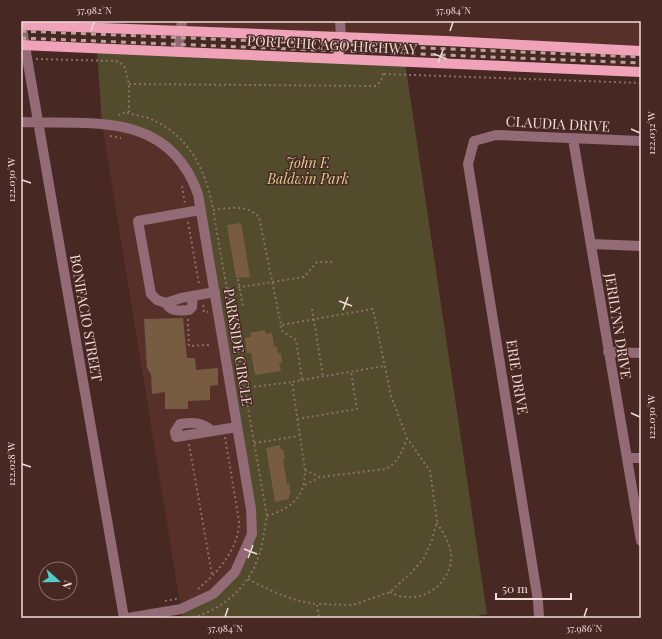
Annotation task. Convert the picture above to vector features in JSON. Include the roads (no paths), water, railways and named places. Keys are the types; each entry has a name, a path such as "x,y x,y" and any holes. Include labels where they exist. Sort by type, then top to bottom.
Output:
{"main road":[{"name":"PORT CHICAGO HIGHWAY","path":"21,24 182,26 341,37 641,51"},
{"path":"338,58 341,37"},
{"name":"PORT CHICAGO HIGHWAY","path":"23,45 641,72"}],"street":[{"path":"340,21 341,37"},
{"name":"BONIFACIO STREET","path":"21,24 23,45 38,122 124,618"},
{"path":"178,52 182,26"},
{"name":"PARKSIDE CIRCLE","path":"21,122 116,126 155,138 170,148 192,177 200,210 251,508 252,534 235,572 213,594 181,609 128,618"},
{"name":"CLAUDIA DRIVE","path":"474,141 496,135 641,142"},
{"name":"JERILYNN DRIVE","path":"573,139 641,541"},
{"name":"ERIE DRIVE","path":"474,141 468,164 540,618"},
{"path":"200,210 138,221 151,294 157,300 166,303 215,292"},
{"path":"591,244 641,246"},
{"path":"608,352 641,353"},
{"path":"182,436 237,427"},
{"path":"627,458 641,458"}],"railway":[{"path":"21,31 641,57"},
{"path":"21,38 641,63"}],"park label":[{"name":"John F. Baldwin Park","path":"308,172"}]}
